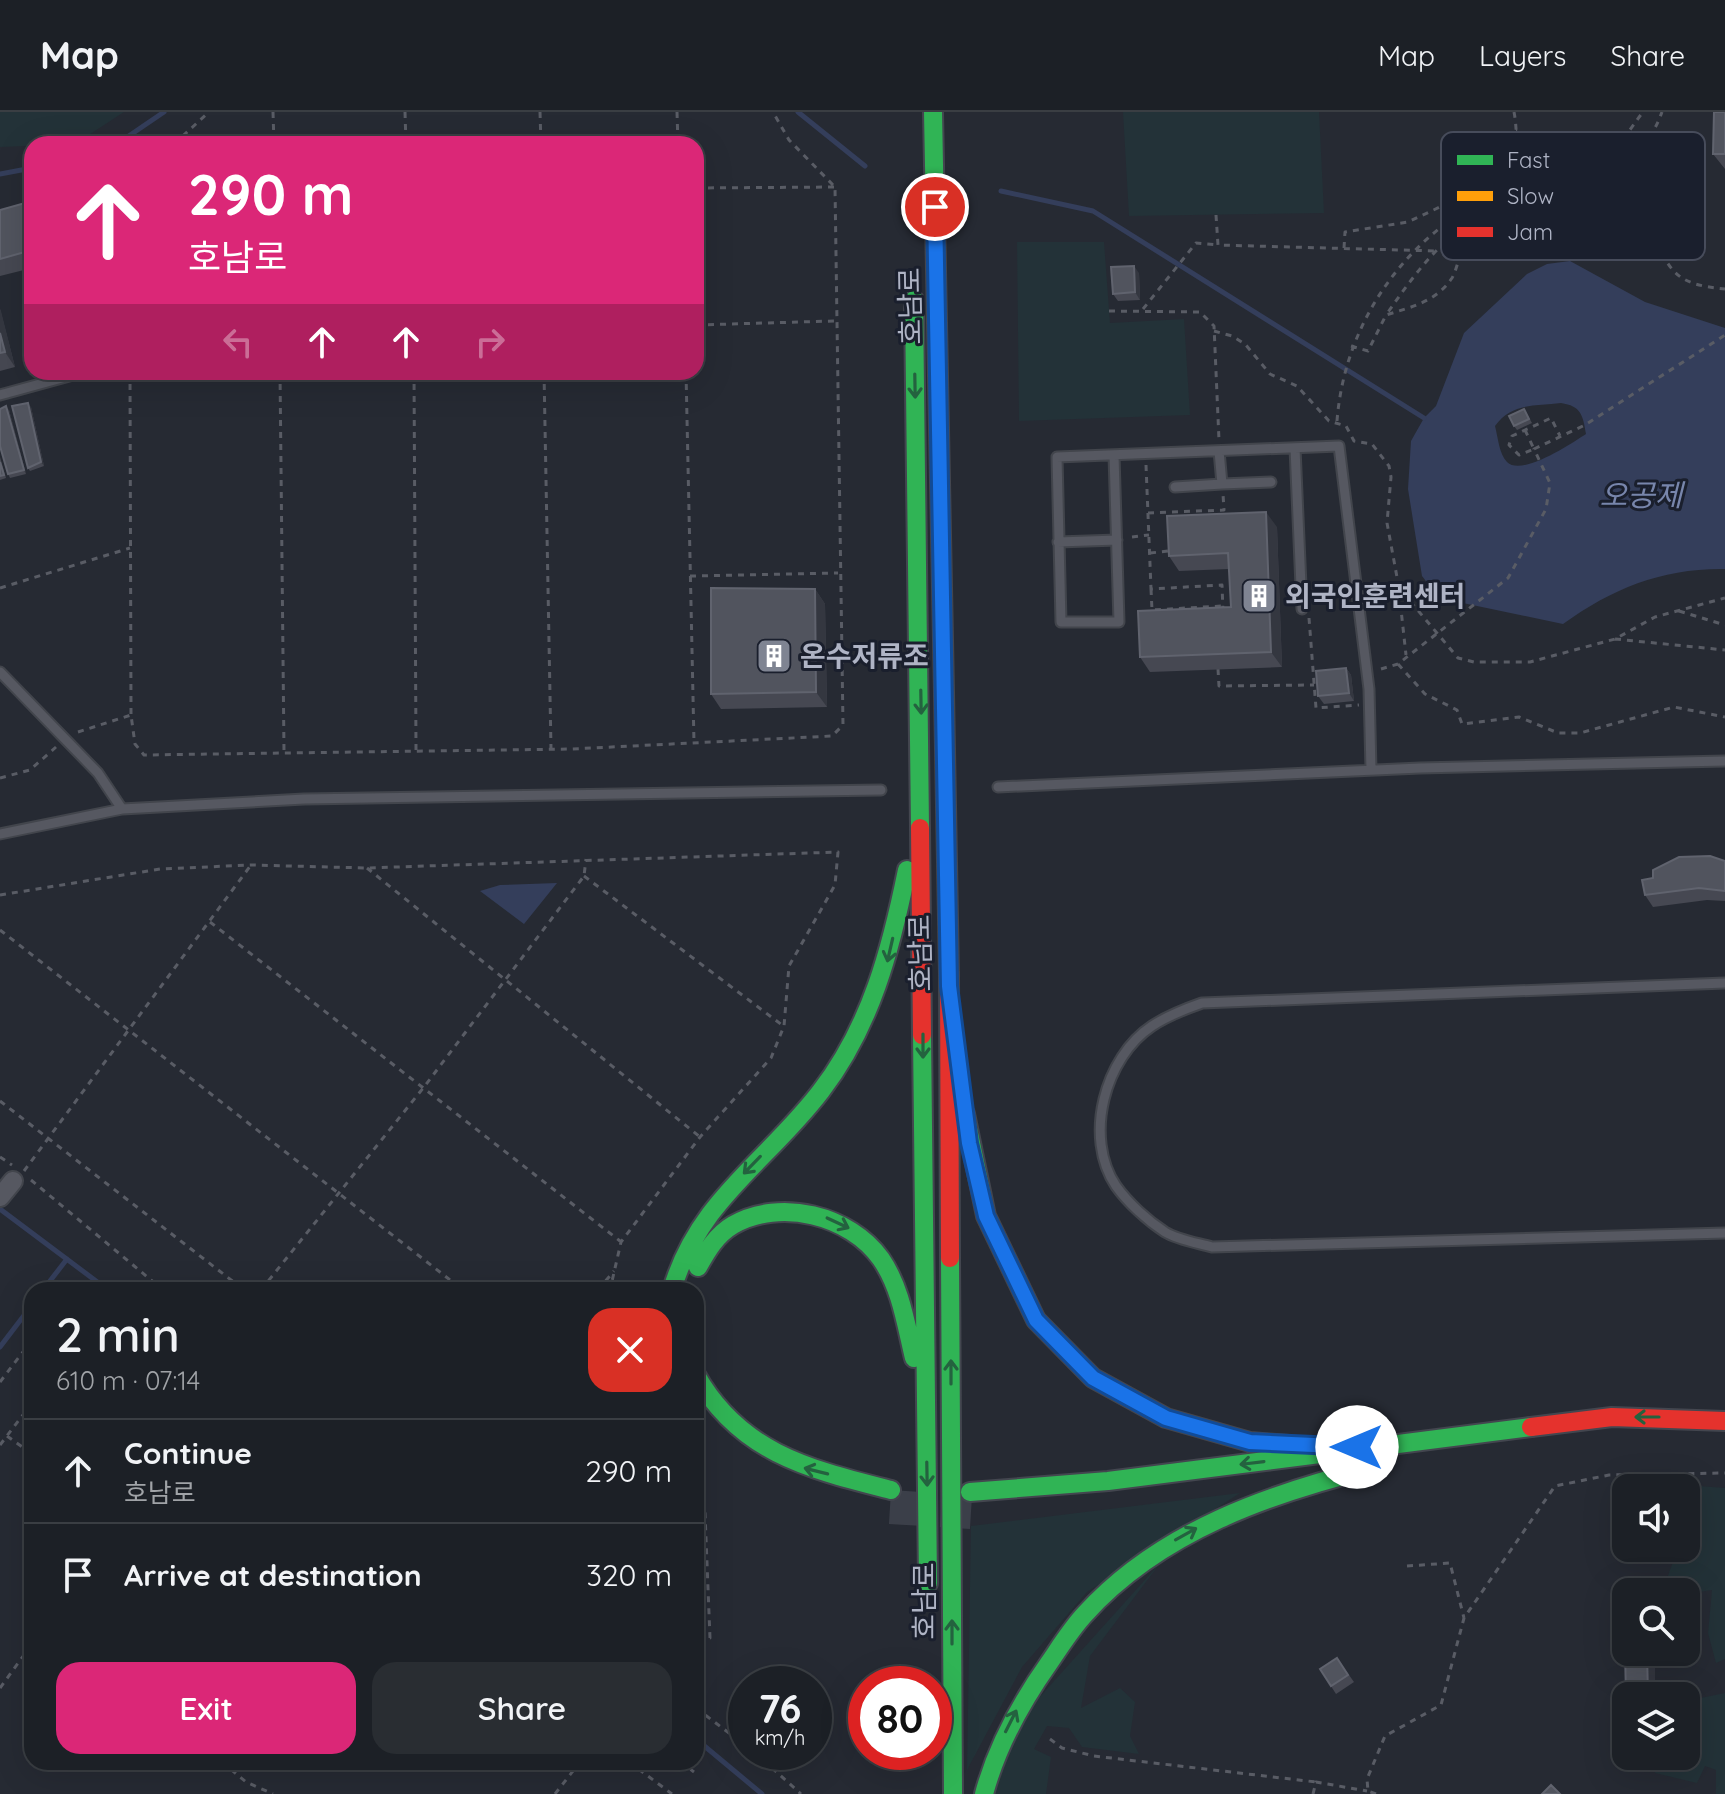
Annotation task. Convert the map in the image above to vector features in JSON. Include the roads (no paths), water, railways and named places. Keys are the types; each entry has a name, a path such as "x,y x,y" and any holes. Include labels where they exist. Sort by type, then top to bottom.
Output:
{"highway":[{"name":"호남로","path":"933,112 949,986 953,1794"},
{"name":"호남로","path":"914,279 928,1608"},
{"path":"675,1282 690,1238 727,1190 821,1091 860,1032 882,985 913,838 921,734"},
{"path":"949,986 969,1143 986,1216 1036,1320 1093,1378 1166,1418 1250,1442 1328,1448 1385,1446"},
{"path":"693,1282 699,1262 722,1233 751,1216 795,1209 841,1222 876,1251 892,1284 915,1360 927,1442"},
{"path":"704,1388 719,1413 749,1438 801,1467 891,1499 846,1499"},
{"path":"970,1492 1108,1481 1612,1417 1725,1421"},
{"path":"985,1510 1396,1463 1591,1435 1697,1435 1725,1439"},
{"path":"984,1794 993,1759 1022,1700 1086,1612 1164,1546 1214,1518 1264,1498 1396,1463"}],"street":[{"path":"0,1197 18,1177"}],"lane":[{"path":"0,395 55,380"},
{"path":"1114,455 1119,622 1061,622 1057,457 1339,446 1369,689 1371,770"},
{"path":"1295,448 1302,609"},
{"path":"1219,451 1223,489"},
{"path":"1175,487 1223,489 1271,482"},
{"path":"1058,542 1117,540"},
{"path":"0,672 98,773 122,809"},
{"path":"998,787 1371,770 1725,761"},
{"path":"0,834 122,809 304,799 881,790"},
{"path":"1725,983 1202,1003 1150,1027 1124,1053 1105,1094 1100,1119 1104,1150 1115,1184 1168,1234 1212,1247 1725,1233"}],"water":[{"name":"오공제","path":"1570,261 1645,302 1725,328 1725,569 1660,576 1601,600 1563,624 1439,598 1422,576 1408,489 1411,441 1424,418 1436,406 1464,333 1527,274 1547,264","holes":["1561,403 1573,406 1580,412 1586,434 1535,462 1524,465 1507,462 1500,450 1495,426 1501,419 1516,409"]},
{"path":"557,883 524,924 480,891 500,885"}],"waterway":[{"path":"129,136 164,112"},
{"path":"798,112 865,166"},
{"path":"0,174 24,170"},
{"path":"1001,191 1093,211 1424,418"},
{"path":"0,1209 97,1282"},
{"path":"49,1282 67,1259"},
{"path":"0,1347 24,1316"},
{"path":"704,1746 762,1794"}],"tunnel":[{"path":"890,1507 971,1512"}],"place":[{"name":"외국인훈련센터","path":"1259,596"},
{"name":"온수저류조","path":"774,656"}]}
